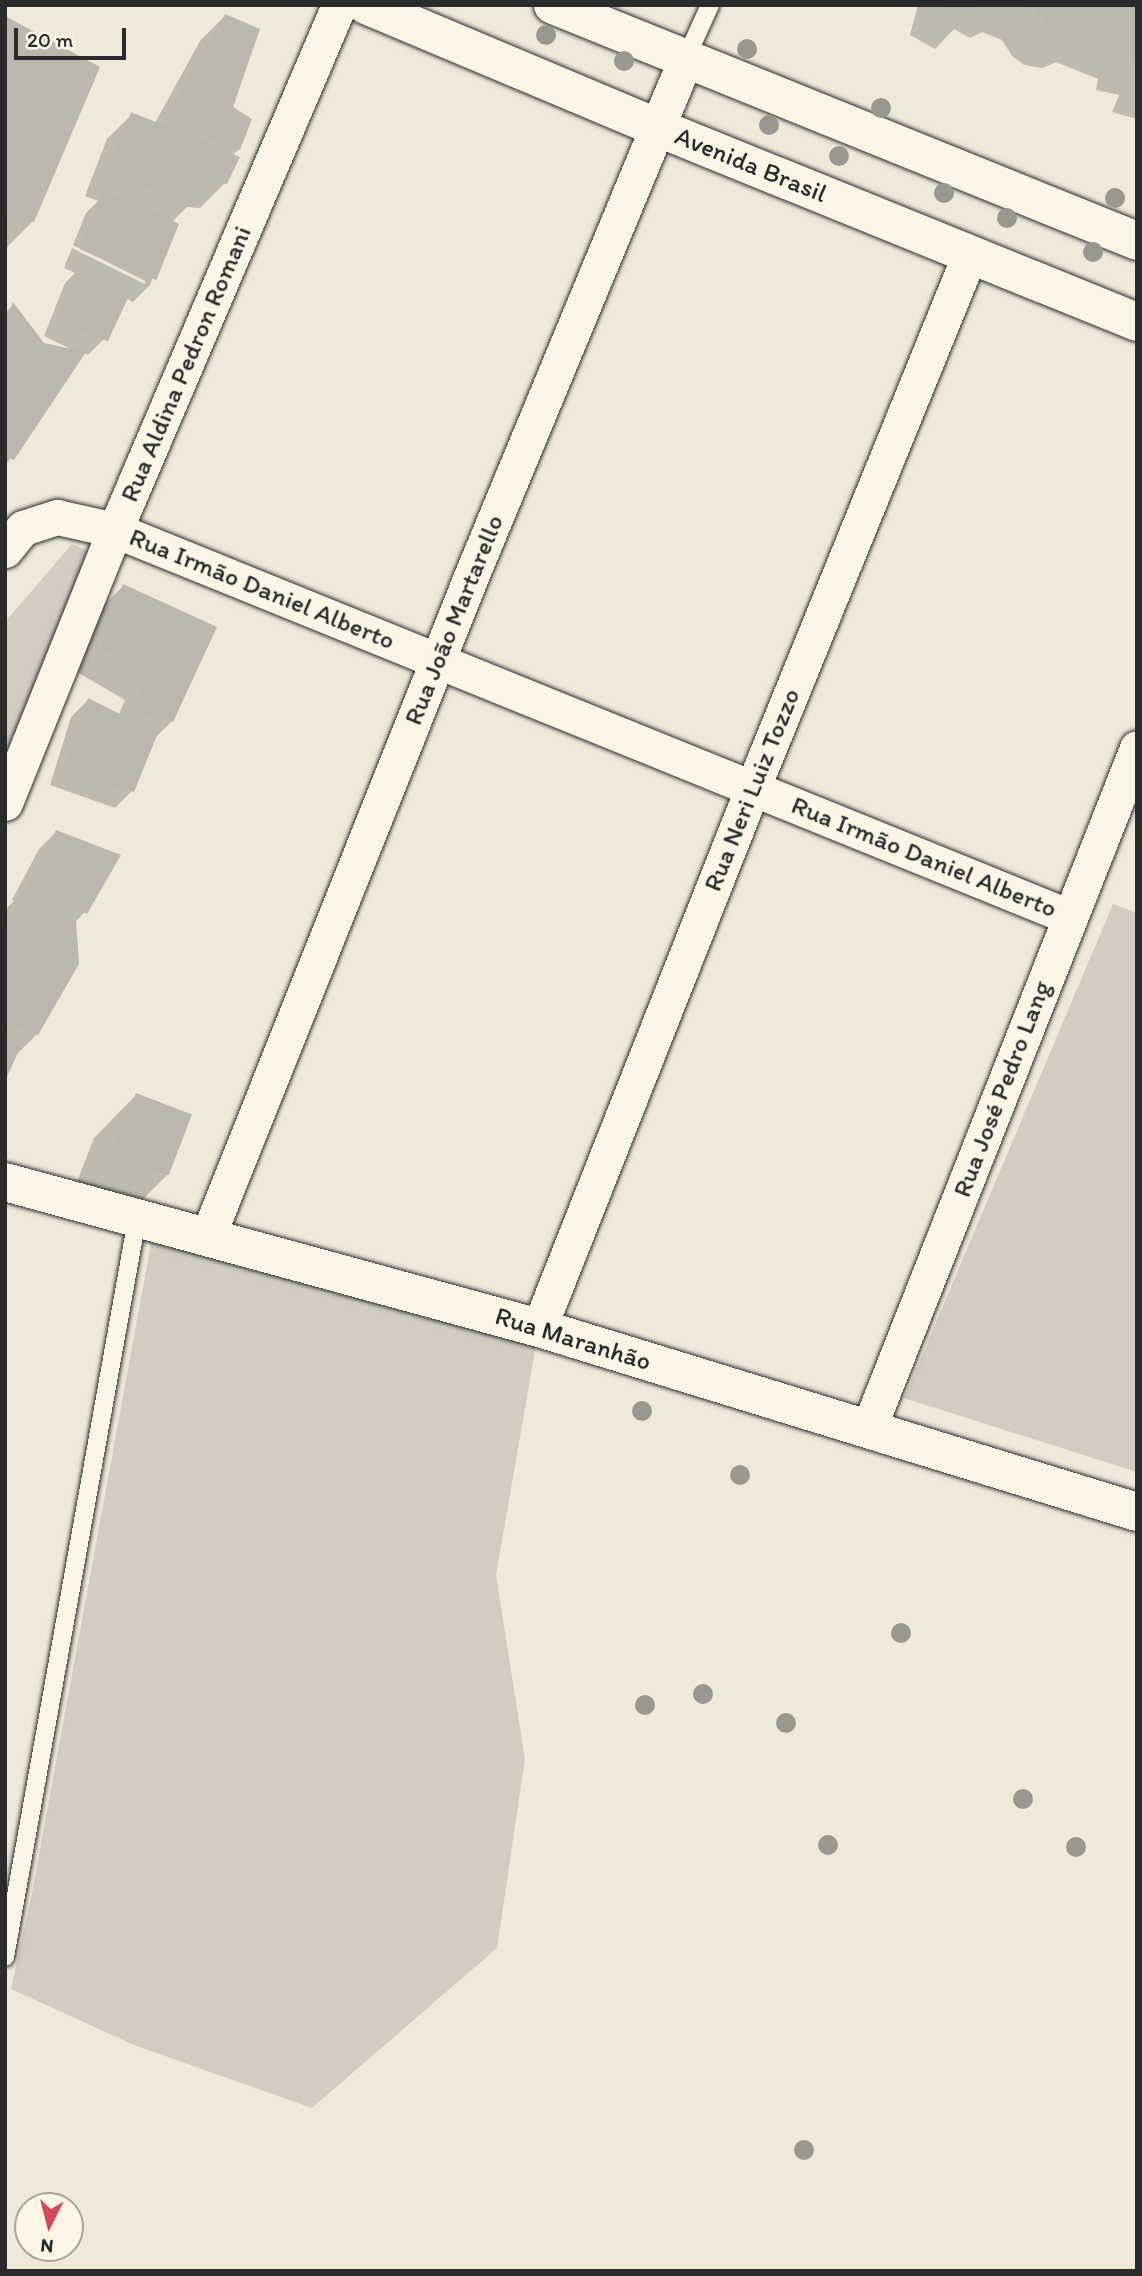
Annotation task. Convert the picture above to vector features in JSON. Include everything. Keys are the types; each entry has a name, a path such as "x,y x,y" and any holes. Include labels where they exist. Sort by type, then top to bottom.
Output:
{"main road":[{"name":"Avenida Brasil","path":"366,5 656,127 1137,322"},
{"path":"553,5 1137,241"},
{"name":"Rua Maranhão","path":"5,1182 539,1328 1137,1512"}],"street":[{"name":"Rua Aldina Pedron Romani","path":"5,803 115,530 340,5"},
{"name":"Rua João Martarello","path":"207,1238 437,660 686,58"},
{"name":"Rua Neri Luiz Tozzo","path":"539,1328 753,787 970,254"},
{"name":"Rua Irmão Daniel Alberto","path":"5,550 23,528 57,517 115,530 1070,917"},
{"name":"Rua José Pedro Lang","path":"868,1430 1137,748"}],"lane":[{"name":"Rua João Martarello","path":"686,58 710,5"},
{"path":"5,1957 137,1219"}],"shaded area":[{"path":"72,544 98,555 5,771 5,622"},
{"path":"1113,904 1137,913 1137,1472 904,1398"},
{"path":"152,1238 536,1345 496,1575 525,1759 497,1948 312,2108 134,2045 11,1989 32,1893"}],"building":[{"path":"946,5 975,5 968,18"},
{"path":"1028,5 1137,5 1137,60 1127,58 1129,47 1089,30 1075,37 1056,34"},
{"path":"225,14 260,29 233,107 252,119 240,150 167,118"},
{"path":"5,16 100,67 34,222 5,212"},
{"path":"131,112 240,157 227,184 201,180 192,204 109,171"},
{"path":"103,193 179,224 156,280 80,250"},
{"path":"82,264 133,288 108,341 57,317"},
{"path":"13,302 44,343 86,352 14,460 5,456 5,322"},
{"path":"123,584 217,627 173,722 134,709 149,675 101,646"},
{"path":"88,698 158,733 134,792 66,768"},
{"path":"56,830 121,855 87,914 28,883"},
{"path":"24,889 76,921 79,964 38,1035 5,1019 5,934"},
{"path":"5,1034 23,1042 5,1081"},
{"path":"136,1093 192,1115 169,1175 113,1154"}]}
